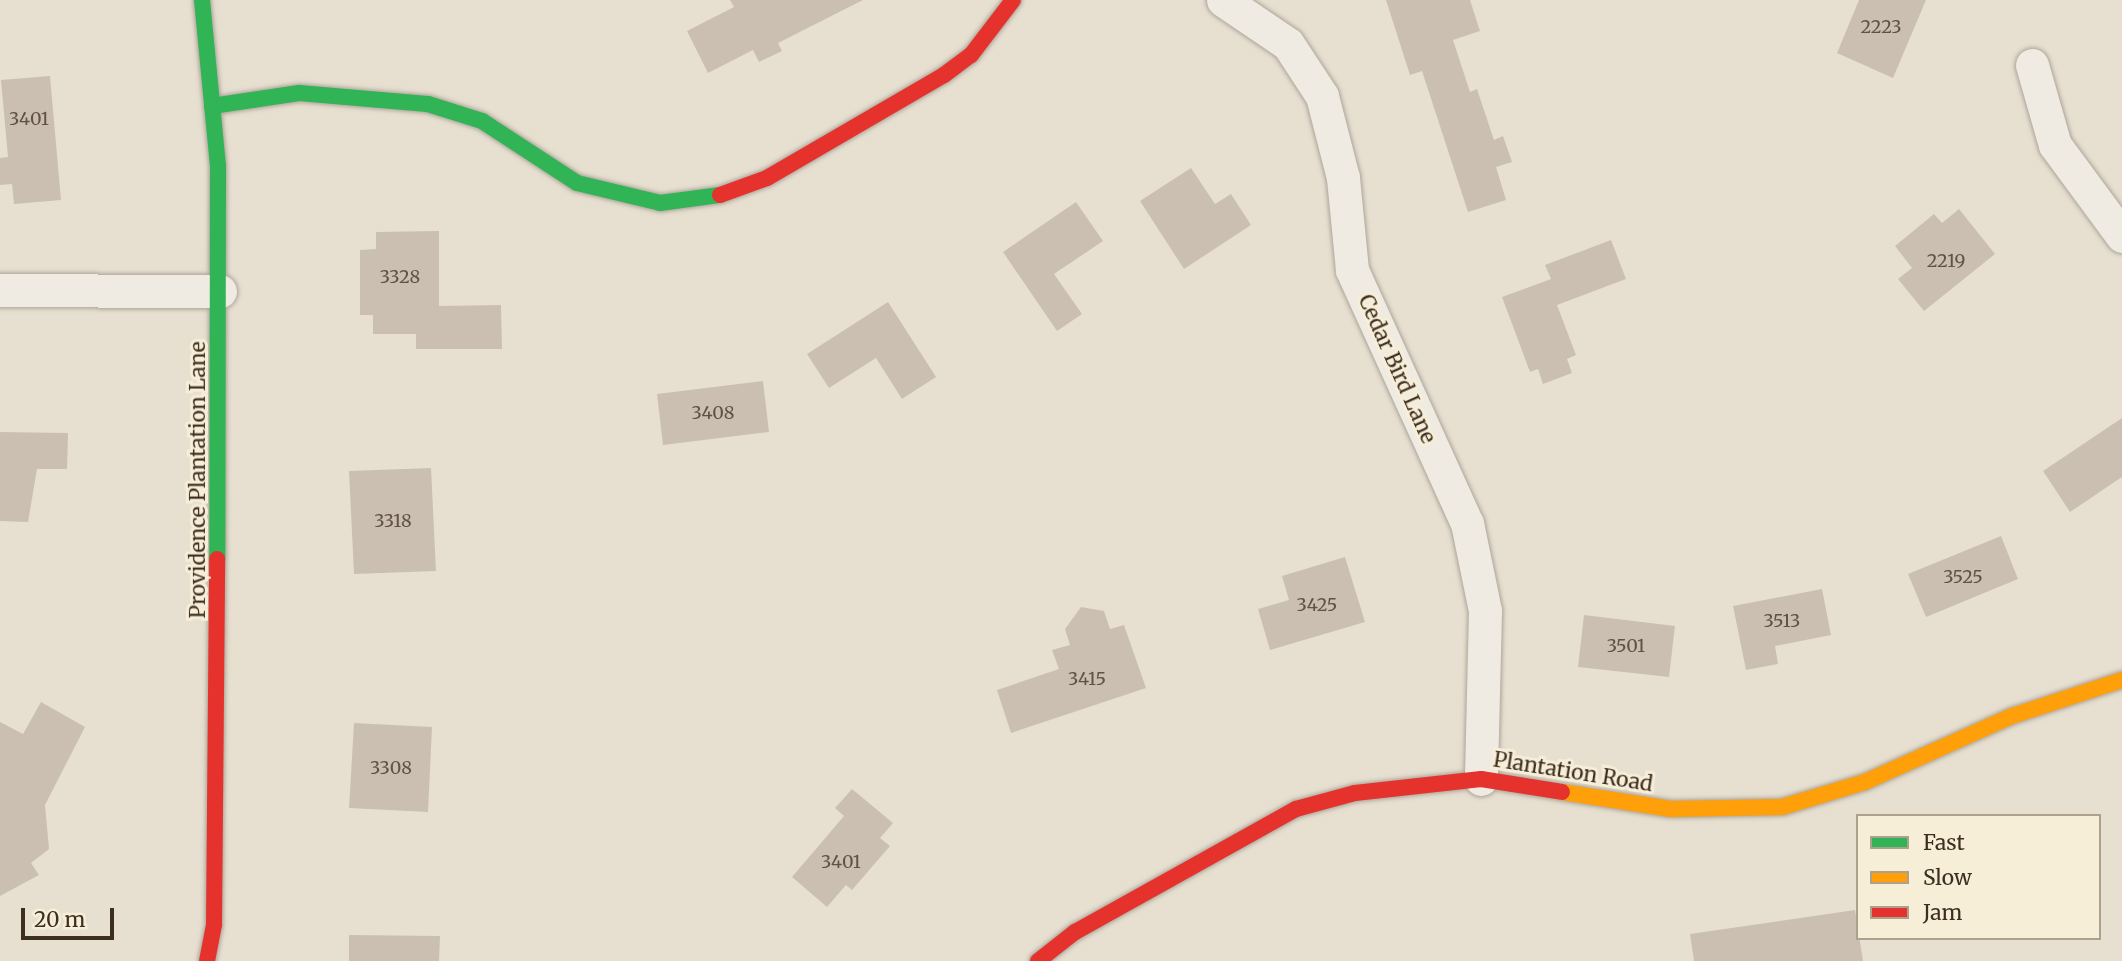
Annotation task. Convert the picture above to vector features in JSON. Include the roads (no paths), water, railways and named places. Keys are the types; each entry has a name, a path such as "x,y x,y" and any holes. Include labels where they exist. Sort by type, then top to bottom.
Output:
{"street":[{"name":"Providence Plantation Lane","path":"202,0 212,106 220,291 214,924 207,961"},
{"path":"212,106 299,93 428,104 482,121 577,183 660,203 711,198 767,178 944,75 971,55 1013,0"},
{"name":"Cedar Bird Lane","path":"1223,0 1288,44 1322,96 1343,178 1352,270 1467,523 1485,611 1481,779"},
{"path":"2032,65 2055,145 2122,236"},
{"path":"0,290 220,291"},
{"name":"Plantation Road","path":"1038,961 1075,932 1296,809 1404,783 1481,779 1671,808 1782,807 1865,782 2012,716 2122,680"}]}
